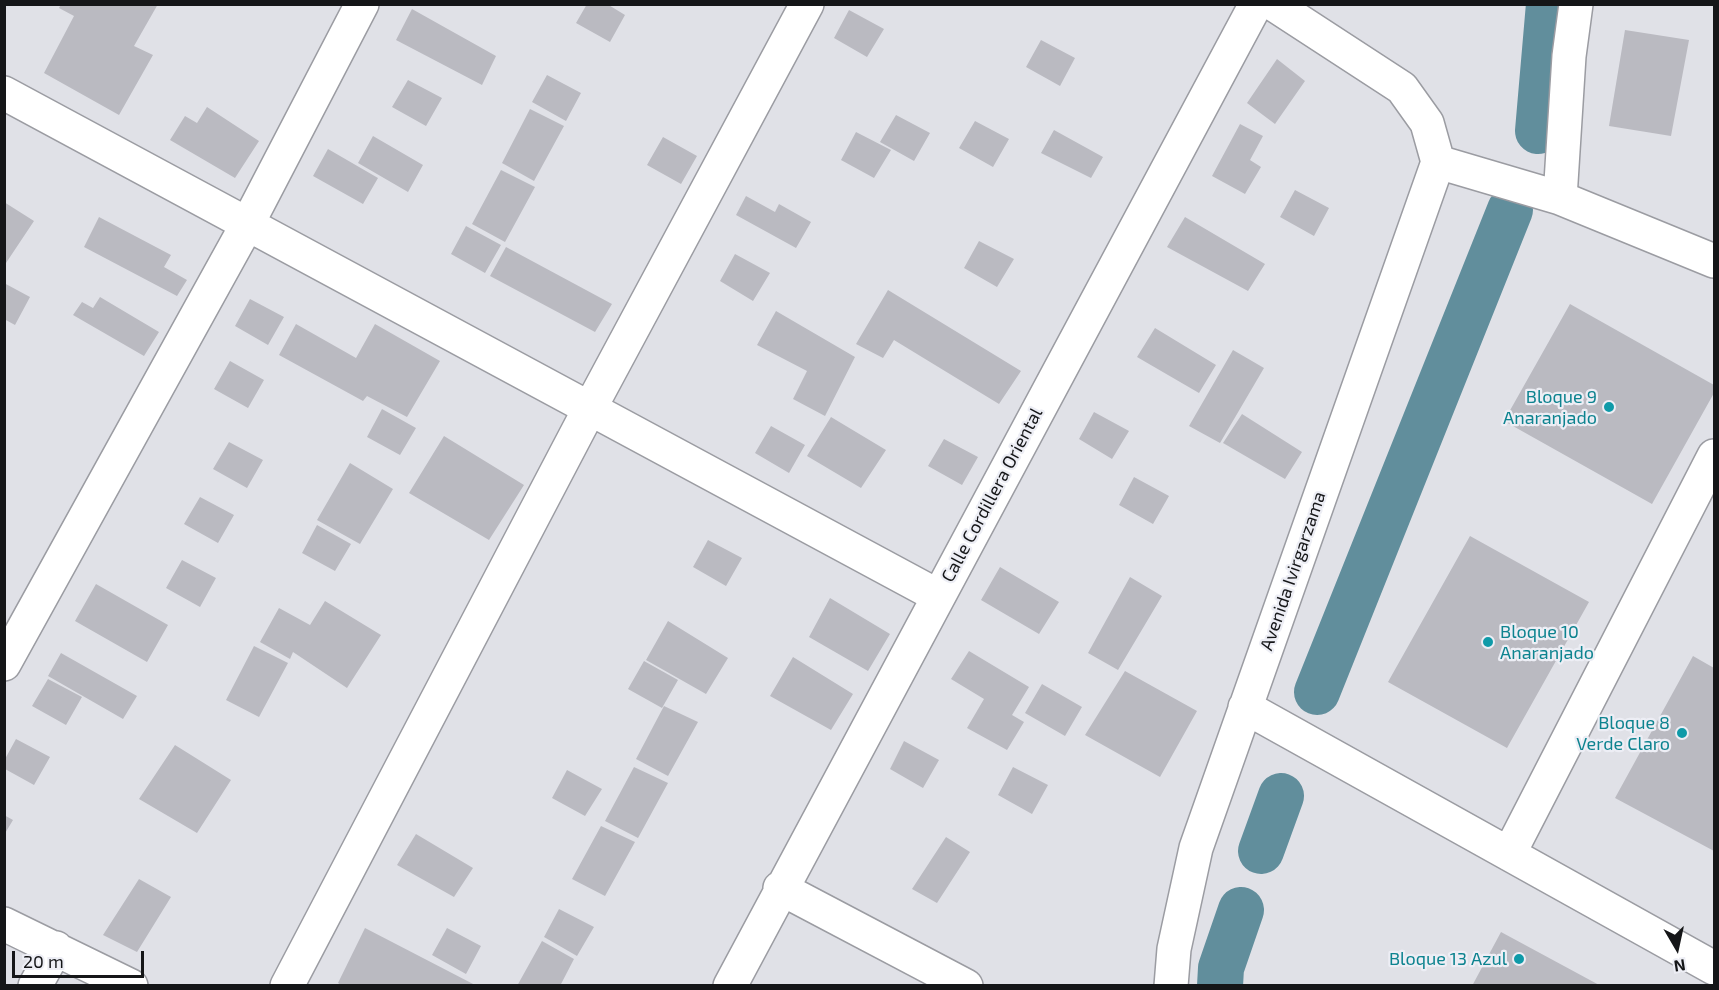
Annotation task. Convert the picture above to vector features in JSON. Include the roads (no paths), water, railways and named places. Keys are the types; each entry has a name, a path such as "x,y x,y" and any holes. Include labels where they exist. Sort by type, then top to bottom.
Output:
{"street":[{"path":"4,664 248,223 362,4"},
{"path":"287,986 590,408 807,4"},
{"name":"Calle Cordillera Oriental","path":"730,986 780,888 1256,4"},
{"path":"1273,4 1402,88 1427,123 1438,162 1560,198 1714,261"},
{"path":"1560,198 1569,56 1576,4"},
{"path":"4,93 938,596"},
{"name":"Avenida Ivirgarzama","path":"1171,986 1174,949 1196,848 1438,162"},
{"path":"1509,854 1714,456"},
{"path":"1245,707 1714,968"},
{"path":"780,888 966,986"},
{"path":"4,924 131,986"},
{"path":"35,986 56,948"},
{"path":"1708,986 1714,975"}],"waterway":[{"path":"1538,131 1549,4"},
{"path":"1317,692 1510,210"},
{"path":"1261,851 1281,796"},
{"path":"1220,986 1221,968 1241,910"}],"place":[{"name":"Bloque 9 Anaranjado","path":"1609,407"},
{"name":"Bloque 10 Anaranjado","path":"1488,642"},
{"name":"Bloque 8 Verde Claro","path":"1682,733"},
{"name":"Bloque 13 Azul","path":"1519,959"}]}
